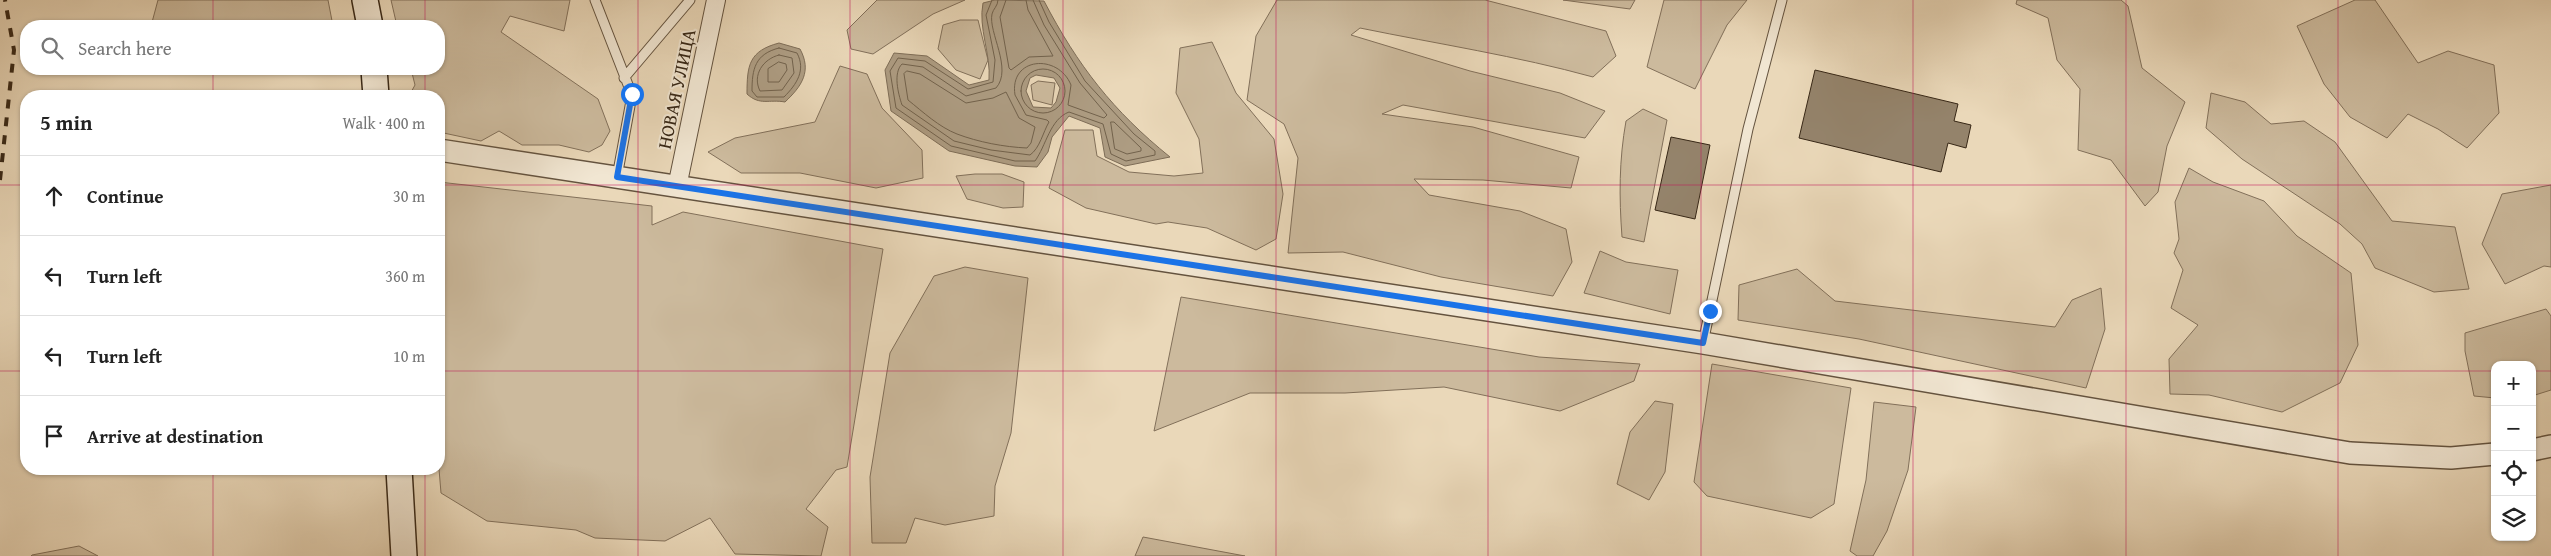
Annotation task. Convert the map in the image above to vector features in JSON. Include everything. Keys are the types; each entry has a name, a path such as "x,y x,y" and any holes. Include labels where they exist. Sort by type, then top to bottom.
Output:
{"main road":[{"path":"366,0 369,20"},
{"path":"374,75 376,90"},
{"path":"399,475 404,556"}],"street":[{"name":"НОВАЯ УЛИЦА","path":"677,187 716,0"},
{"path":"445,151 1703,343 2350,453 2451,458 2491,454"},
{"path":"2536,449 2551,446"}],"lane":[{"path":"595,0 624,78 632,94 617,177"},
{"path":"624,78 690,0"},
{"path":"1703,343 1748,129 1782,0"}],"shaded area":[{"path":"158,0 328,0 332,20 153,20"},
{"path":"391,0 570,0 564,31 510,16 501,32 598,99 610,131 602,145 589,152 559,145 522,145 499,131 481,141 445,133 445,90 412,90 415,85 412,75 445,75 445,20 396,20"},
{"path":"877,0 965,0 933,14 873,54 851,49 847,30"},
{"path":"1277,0 1485,0 1606,31 1616,56 1593,77 1506,56 1360,28 1351,35 1470,71 1560,93 1605,111 1585,138 1403,105 1382,114 1473,127 1579,157 1571,188 1483,180 1414,179 1429,195 1520,211 1566,229 1572,262 1553,296 1441,277 1343,252 1288,253 1298,158 1284,124 1247,100 1256,36"},
{"path":"1563,0 1635,0 1630,9"},
{"path":"1664,0 1747,0 1727,25 1695,89 1647,67"},
{"path":"2017,0 2121,0 2128,6 2142,68 2185,102 2167,146 2158,192 2145,206 2111,160 2078,150 2080,89 2057,60 2048,18 2016,4"},
{"path":"2355,0 2375,0 2418,63 2448,51 2494,65 2499,113 2467,148 2438,129 2408,114 2387,138 2350,117 2324,84 2297,26"},
{"path":"960,20 978,20 988,60 980,79 956,70 938,49 943,25"},
{"path":"1212,42 1236,93 1274,139 1283,194 1276,239 1256,250 1207,228 1168,222 1156,224 1086,208 1049,188 1065,130 1093,130 1097,156 1129,172 1174,176 1203,173 1199,139 1176,93 1180,48"},
{"path":"840,66 867,74 882,108 922,150 923,178 876,188 800,173 741,173 708,152 735,138 815,122"},
{"path":"1038,81 1055,83 1052,105 1033,100 1031,85"},
{"path":"2211,93 2245,102 2271,124 2304,121 2335,142 2392,221 2455,227 2469,289 2434,292 2375,268 2362,244 2340,224 2242,159 2206,128"},
{"path":"1643,109 1667,120 1644,242 1622,237 1620,193 1622,150 1626,121"},
{"path":"2189,168 2213,182 2264,201 2297,236 2351,273 2358,345 2340,383 2282,412 2209,395 2170,394 2169,359 2198,325 2171,308 2183,270 2174,253 2179,239 2175,202"},
{"path":"1002,174 1024,182 1023,207 1003,208 967,199 956,176"},
{"path":"445,183 652,206 652,225 683,212 883,249 847,467 836,470 806,509 828,527 821,556 735,554 710,518 665,541 595,538 576,530 487,521 441,493 440,475 445,475"},
{"path":"2551,185 2551,267 2544,266 2505,284 2482,244 2502,194"},
{"path":"1600,251 1626,262 1678,270 1670,314 1584,293"},
{"path":"965,267 1028,278 1011,433 995,486 994,516 945,525 915,518 906,543 872,543 870,477 890,353 934,276"},
{"path":"1797,269 1835,301 2055,327 2072,300 2101,288 2105,329 2086,388 1859,339 1738,320 1739,285"},
{"path":"1181,297 1539,357 1640,364 1634,381 1560,411 1444,387 1345,393 1250,393 1154,431"},
{"path":"2546,309 2551,316 2551,390 2536,395 2536,361 2491,361 2491,398 2474,396 2465,351 2465,333"},
{"path":"1712,364 1851,388 1834,504 1811,518 1707,496 1694,482"},
{"path":"1655,401 1673,404 1665,472 1649,500 1617,484 1630,432"},
{"path":"1874,402 1916,407 1908,470 1887,531 1873,556 1857,556 1850,551 1866,480"},
{"path":"1143,537 1245,556 1135,556"},
{"path":"79,546 98,556 31,556 32,555"}],"water":[{"path":"995,0 1044,1 1070,46 1098,86 1131,122 1170,157 1125,166 1105,157 1100,128 1069,116 1052,137 1048,152 1037,167 1015,166 949,151 891,111 885,70 894,53 927,56 969,85 989,80 982,22 983,3","holes":["1036,75 1054,78 1060,88 1056,102 1051,108 1033,107 1026,91 1030,78"]},
{"path":"779,43 800,49 805,64 803,78 796,90 785,102 756,100 747,94 749,67 761,50"}],"building":[{"path":"1815,70 1958,104 1954,121 1971,125 1966,148 1948,143 1941,172 1799,138"},
{"path":"1671,137 1710,145 1695,219 1655,210"}],"railway":[{"path":"0,180 14,50 5,0"}],"route":[{"path":"632,94 617,177 1703,343 1710,311"}]}
